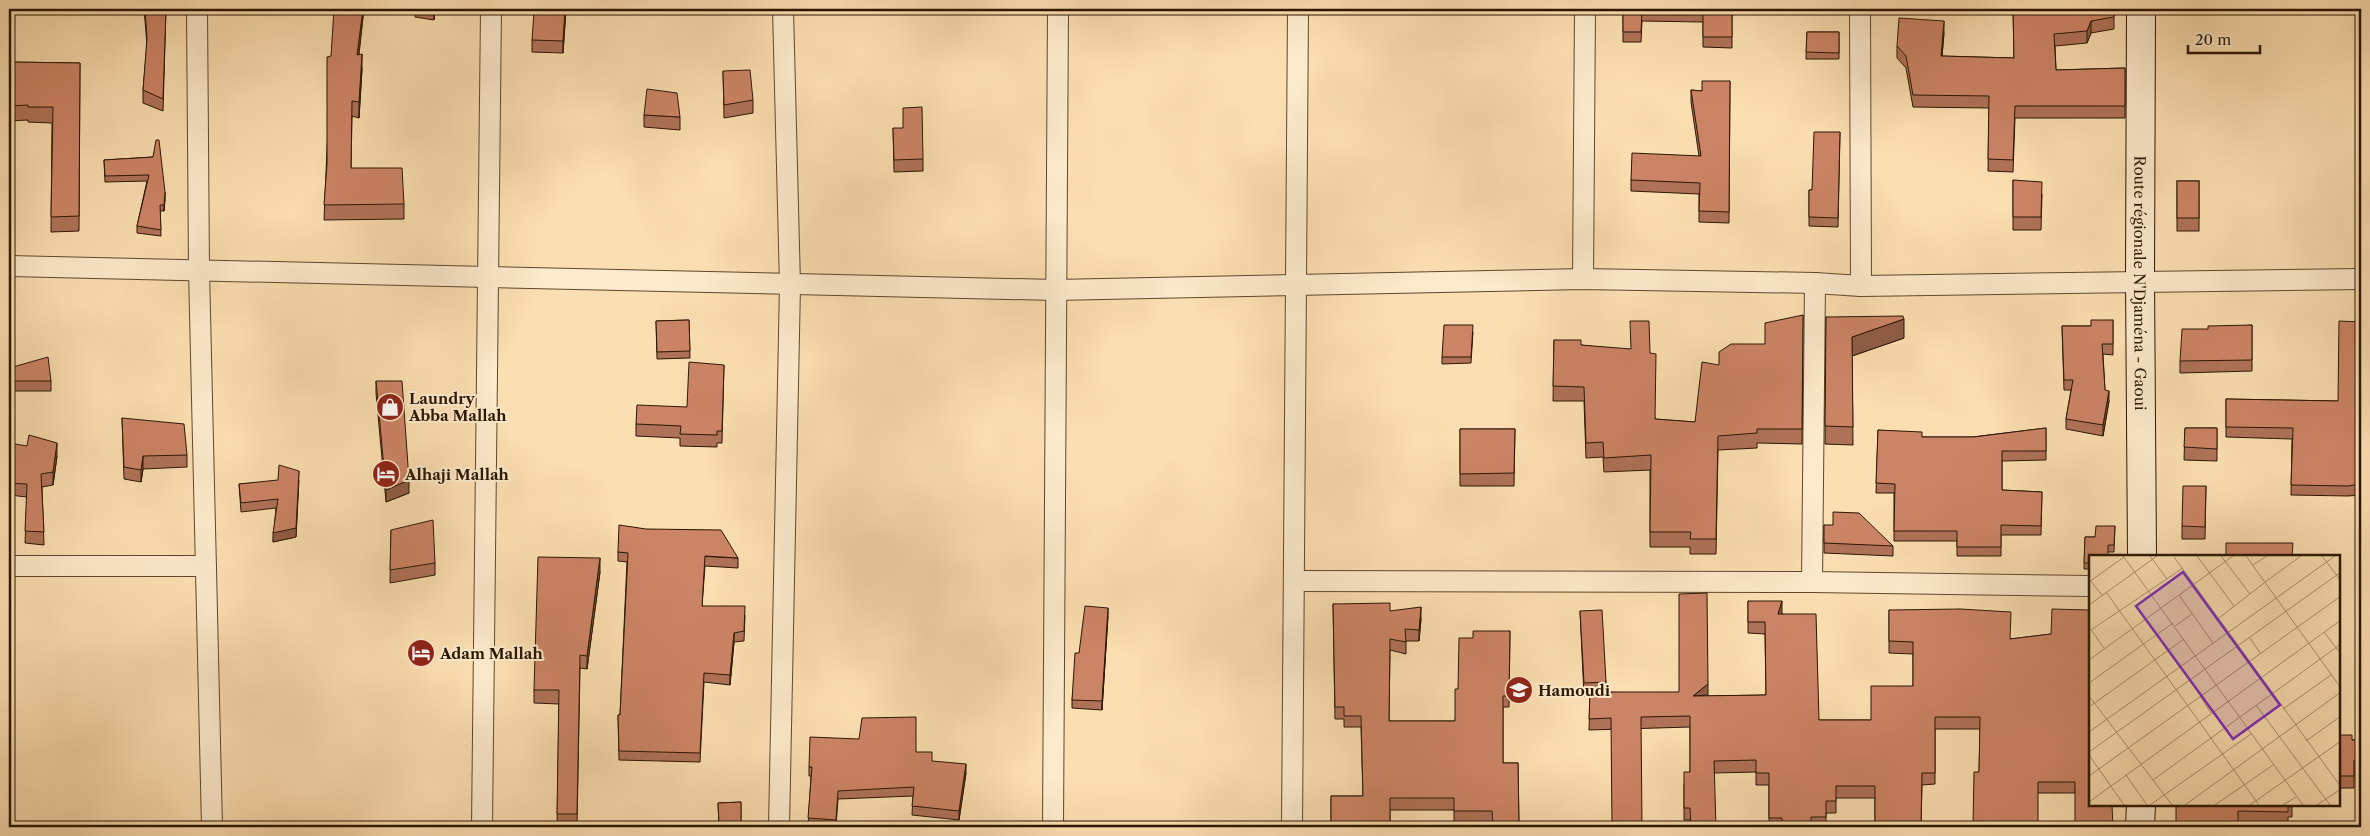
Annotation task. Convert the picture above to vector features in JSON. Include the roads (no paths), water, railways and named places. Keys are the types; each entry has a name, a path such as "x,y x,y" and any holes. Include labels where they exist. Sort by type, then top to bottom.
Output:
{"street":[{"path":"197,9 199,270 212,827"},
{"path":"482,827 491,9"},
{"path":"779,827 790,284 783,9"},
{"path":"1052,827 1058,9"},
{"path":"1292,827 1298,9"},
{"path":"1583,278 1585,9"},
{"path":"1860,9 1861,286"},
{"name":"Route régionale N'Djaména - Gaoui","path":"2141,9 2142,555"},
{"path":"9,266 1055,290 1296,283 1583,278 1814,282 1861,286 2140,280 2361,278"},
{"path":"1812,582 1814,282"},
{"path":"9,566 206,566"},
{"path":"1295,581 1812,582 2089,586"},
{"path":"2140,827 2141,806"}],"place":[{"name":"Laundry Abba Mallah","path":"390,407"},
{"name":"Alhaji Mallah","path":"386,474"},
{"name":"Adam Mallah","path":"421,653"},
{"name":"Hamoudi","path":"1519,690"}]}
